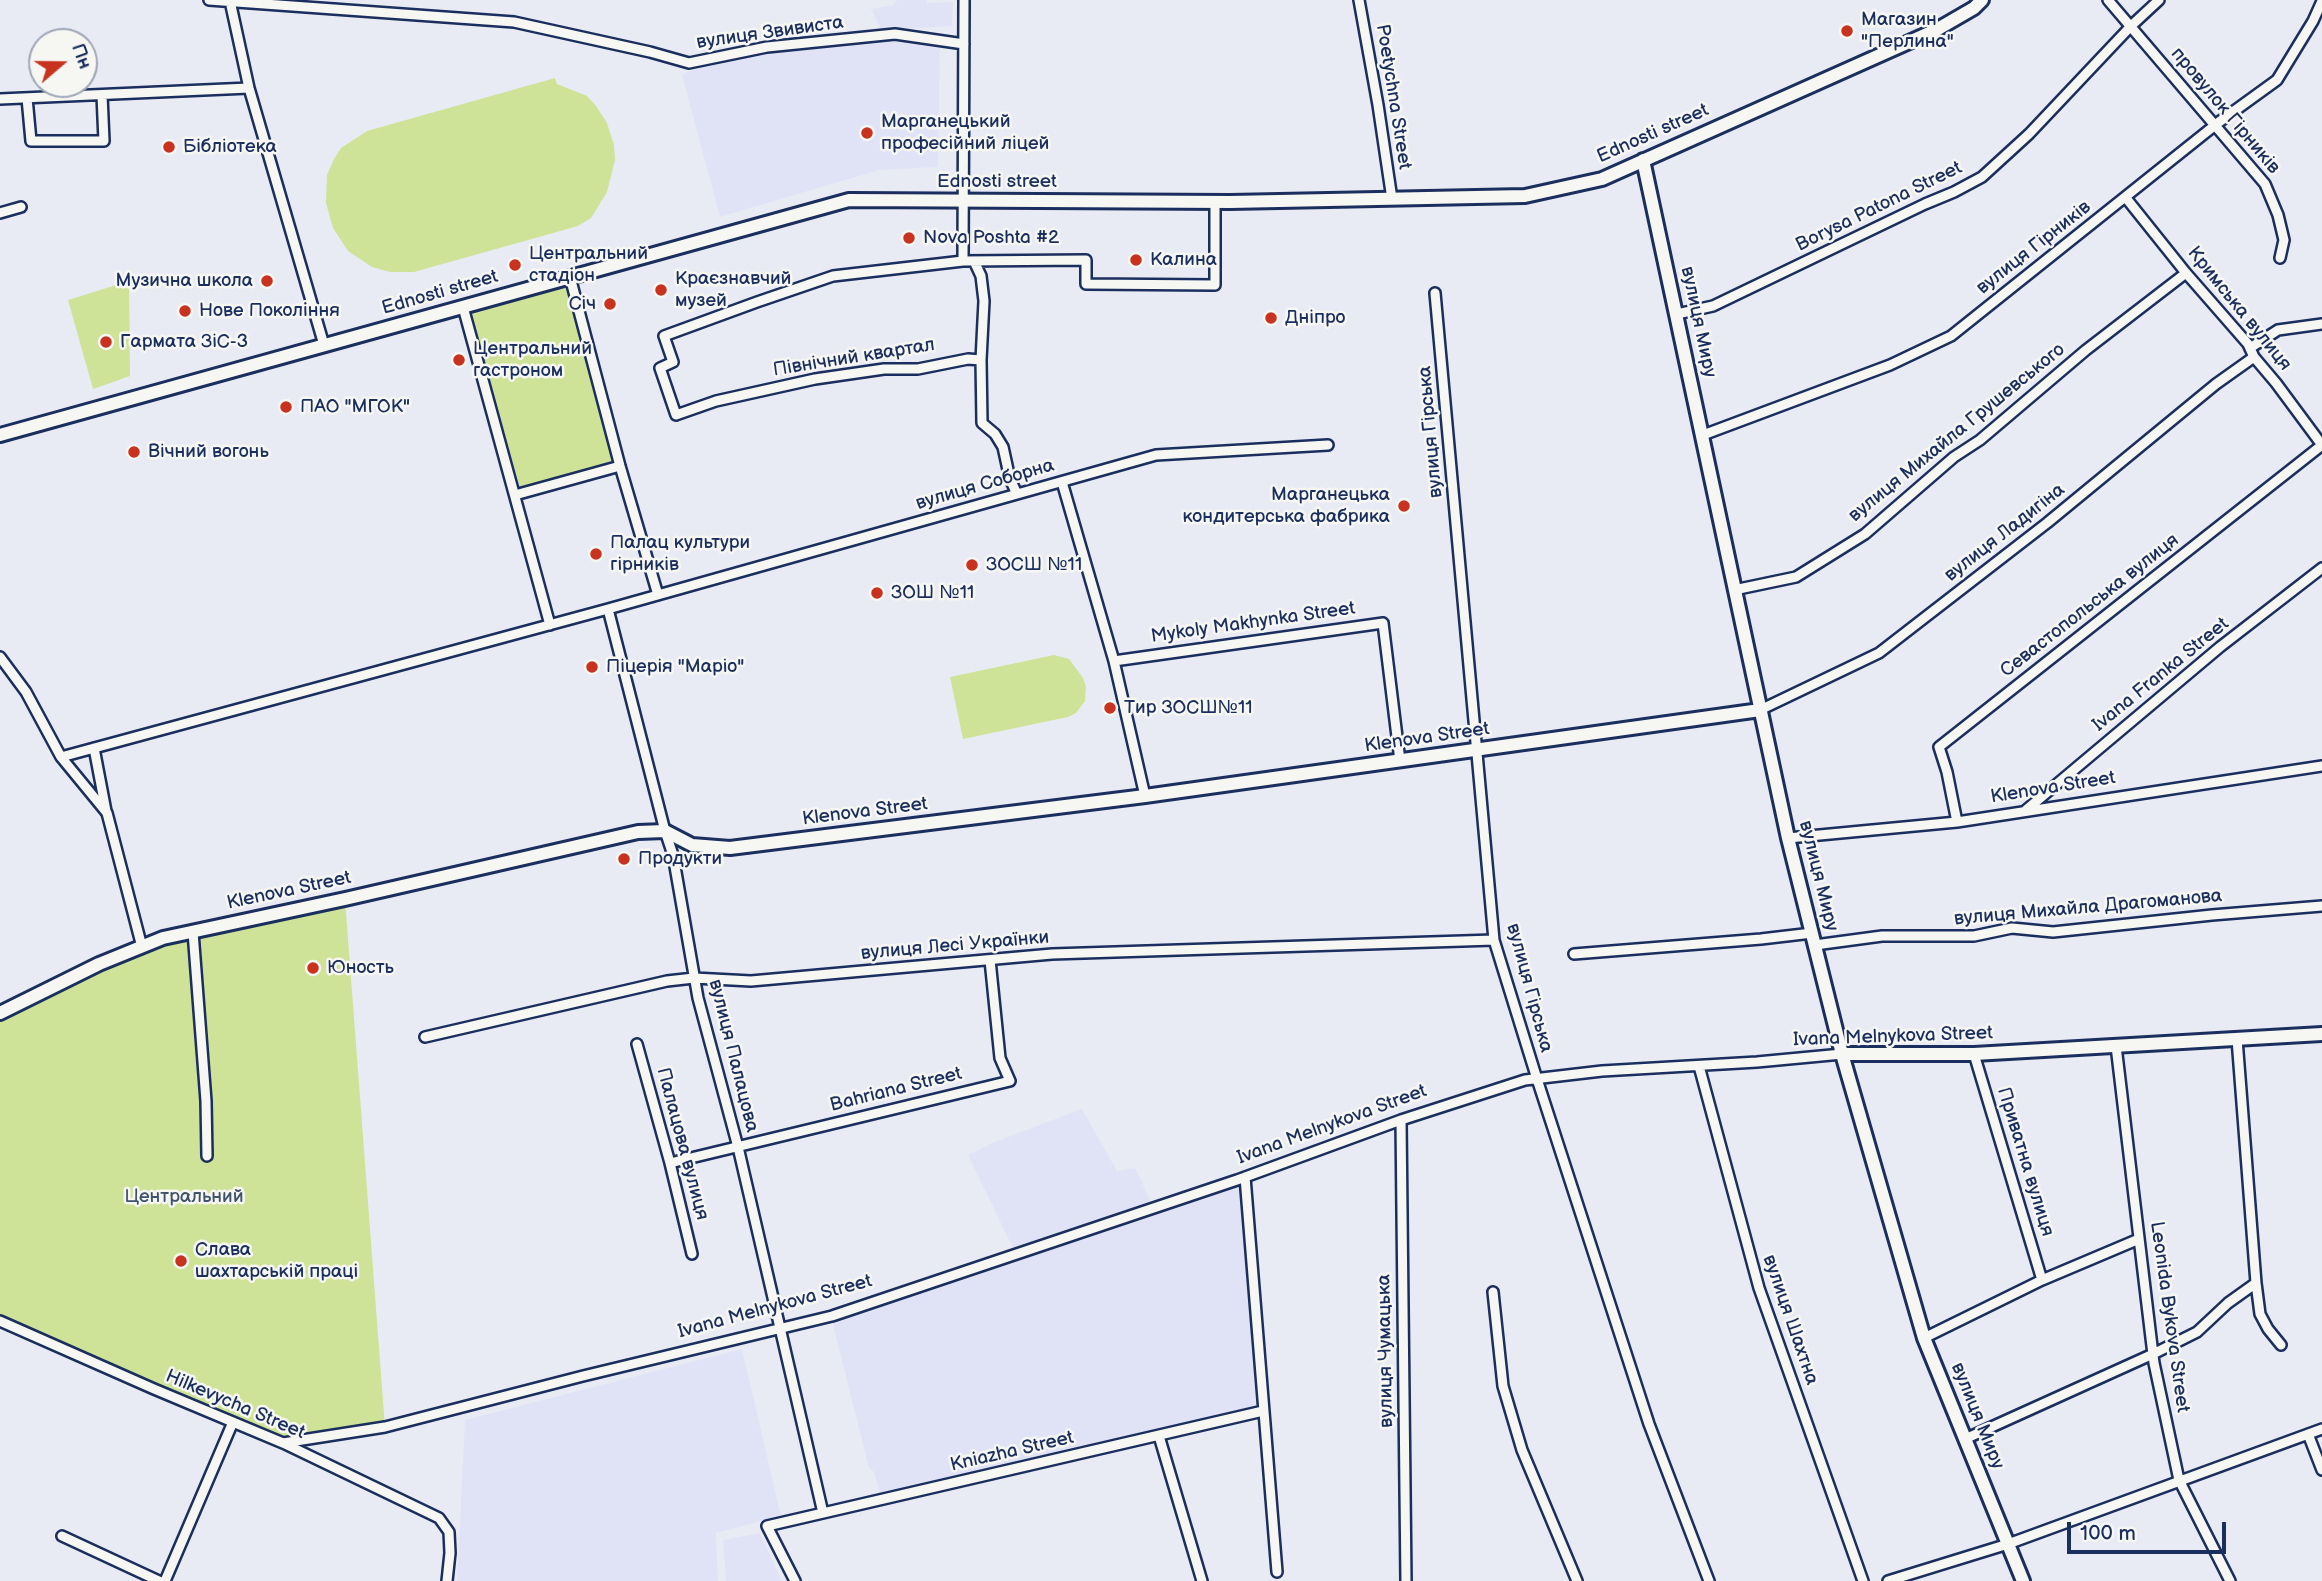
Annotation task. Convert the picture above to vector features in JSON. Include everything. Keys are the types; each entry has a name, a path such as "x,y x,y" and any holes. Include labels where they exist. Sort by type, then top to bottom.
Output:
{"street":[{"name":"вулиця Звивиста","path":"209,0 286,3 514,22 689,63 767,47 895,34 964,44"},
{"path":"964,0 964,261"},
{"name":"Poetychna Street","path":"1359,0 1392,199"},
{"name":"Ednosti street","path":"0,435 849,200 1215,202 1525,196 1602,179 1936,30 1974,8 1982,0"},
{"name":"провулок Гірників","path":"2108,0 2265,184 2278,215 2284,240 2280,258"},
{"name":"Borysa Patona Street","path":"1676,314 1713,306 1982,177 2029,134 2159,0"},
{"path":"230,1 249,88 324,345"},
{"name":"вулиця Гірників","path":"1703,435 1890,365 1951,336 2215,126 2277,80 2318,21 2322,1"},
{"path":"0,99 249,88"},
{"path":"27,98 31,141 104,141 102,95"},
{"name":"вулиця Миру","path":"1643,160 1788,838 1842,1054 1924,1338 2023,1581"},
{"name":"Кримська вулиця","path":"2126,198 2252,352 2322,445"},
{"name":"Північний квартал","path":"981,360 968,359 918,369 884,369 815,379 716,401 676,415 660,368 673,362 664,336 833,276 964,261 1086,260 1086,284 1215,285 1215,202"},
{"path":"0,213 22,207"},
{"path":"974,261 981,276 984,301 982,423 995,434 1003,447 1010,479 1017,494"},
{"name":"вулиця Михайла Грушевського","path":"1734,590 1796,577 1865,534 1954,457 1980,440 2087,350 2186,273"},
{"path":"570,277 620,466 658,595"},
{"name":"вулиця Гірська","path":"1435,293 1494,940 1536,1079 1649,1424 1709,1581"},
{"path":"463,307 550,625"},
{"name":"вулиця Ладигіна","path":"1760,710 1879,653 1986,571 2216,384 2278,330 2322,324"},
{"name":"вулиця Соборна","path":"61,757 550,625 1156,455 1328,445"},
{"name":"Севастопольська вулиця","path":"1957,822 1939,747 2322,445"},
{"path":"515,495 620,466"},
{"path":"1062,482 1114,661 1145,796"},
{"name":"Ivana Franka Street","path":"2024,811 2210,656 2322,568"},
{"name":"вулиця Палацова","path":"608,609 673,855 694,978 738,1147 823,1513"},
{"name":"Mykoly Makhynka Street","path":"1114,661 1383,623 1400,761"},
{"path":"1,658 26,692 61,757 107,813"},
{"name":"Klenova Street","path":"0,1013 99,964 163,938 638,832 665,831 692,845 730,848 1145,796 1760,710"},
{"path":"94,748 107,813 142,947"},
{"name":"Klenova Street","path":"1788,838 1957,822 2322,766"},
{"name":"вулиця Михайла Драгоманова","path":"1574,954 1762,939 1973,936 2012,928 2053,932 2322,906"},
{"path":"193,932 206,1101 207,1156"},
{"name":"вулиця Лесі Українки","path":"425,1038 667,981 694,978 751,981 1052,954 1494,940"},
{"name":"Bahriana Street","path":"670,1163 1010,1081 1000,1058 990,960"},
{"name":"Ivana Melnykova Street","path":"283,1443 385,1427 832,1316 1245,1177 1401,1120 1498,1088 1536,1079 1602,1071 1842,1054 1974,1054 2322,1034"},
{"path":"2237,1039 2260,1314 2281,1345"},
{"name":"Палацова вулиця","path":"637,1044 692,1254"},
{"name":"Leonida Bykova Street","path":"2116,1046 2153,1354 2179,1480 2230,1581"},
{"name":"Приватна вулиця","path":"1974,1054 2042,1280"},
{"name":"вулиця Шахтна","path":"1699,1066 1759,1288 1863,1581"},
{"name":"вулиця Чумацька","path":"1401,1120 1406,1581"},
{"path":"1245,1177 1278,1572"},
{"path":"1924,1338 2042,1280 2139,1239"},
{"path":"1965,1439 2197,1332 2228,1303 2256,1283"},
{"path":"1493,1292 1503,1386 1522,1450 1577,1581"},
{"name":"Hilkevycha Street","path":"0,1321 283,1443 439,1518 449,1532 447,1581"},
{"name":"Kniazha Street","path":"795,1581 767,1526 1263,1411"},
{"path":"165,1581 233,1422"},
{"path":"1888,1581 2008,1544 2322,1429"},
{"path":"2308,1434 2322,1470"},
{"path":"1159,1436 1202,1581"},
{"path":"62,1536 159,1581"}],"shaded area":[{"path":"897,0 953,2 952,26 881,30 871,9 894,5"},
{"path":"887,38 940,45 938,167 879,170 720,217 682,75 718,57"},
{"path":"1082,1109 1117,1171 1135,1168 1151,1202 1013,1248 968,1155 992,1143"},
{"path":"1241,1184 1258,1408 880,1494 874,1472 869,1468 832,1321"},
{"path":"742,1349 781,1516 716,1533 718,1581 457,1581 465,1420"},
{"path":"760,1533 782,1581 726,1581 723,1540"}],"green space":[{"path":"555,78 557,84 587,96 596,106 607,123 614,145 615,160 607,192 591,218 578,226 414,272 390,272 372,267 348,251 333,228 326,203 327,175 341,148 367,131"},
{"path":"129,281 130,376 93,389 68,300"},
{"path":"566,284 615,463 520,488 470,309"},
{"path":"1054,655 1069,659 1083,678 1086,687 1085,701 1076,713 1068,717 963,739 950,677"},
{"name":"Центральний","path":"345,899 385,1427 283,1443 0,1321 0,1013 163,938"}],"place":[{"name":"Магазин \"Перлина\"","path":"1847,31"},
{"name":"Марганецький професійний ліцей","path":"867,133"},
{"name":"Бібліотека","path":"169,147"},
{"name":"Nova Poshta #2","path":"909,238"},
{"name":"Калина","path":"1136,260"},
{"name":"Центральний стадіон","path":"515,265"},
{"name":"Музична школа","path":"267,281"},
{"name":"Краєзнавчий музей","path":"661,290"},
{"name":"Січ","path":"610,304"},
{"name":"Нове Покоління","path":"185,311"},
{"name":"Дніпро","path":"1271,318"},
{"name":"Гармата ЗіС-3","path":"106,342"},
{"name":"Центральний гастроном","path":"459,360"},
{"name":"ПАО \"МГОК\"","path":"286,407"},
{"name":"Вічний вогонь","path":"134,452"},
{"name":"Марганецька кондитерська фабрика","path":"1404,506"},
{"name":"Палац культури гірників","path":"596,554"},
{"name":"ЗОСШ №11","path":"972,565"},
{"name":"ЗОШ №11","path":"877,593"},
{"name":"Піцерія \"Маріо\"","path":"592,667"},
{"name":"Тир ЗОСШ№11","path":"1110,708"},
{"name":"Продукти","path":"624,859"},
{"name":"Юность","path":"313,968"},
{"name":"Слава шахтарській праці","path":"181,1261"}]}
